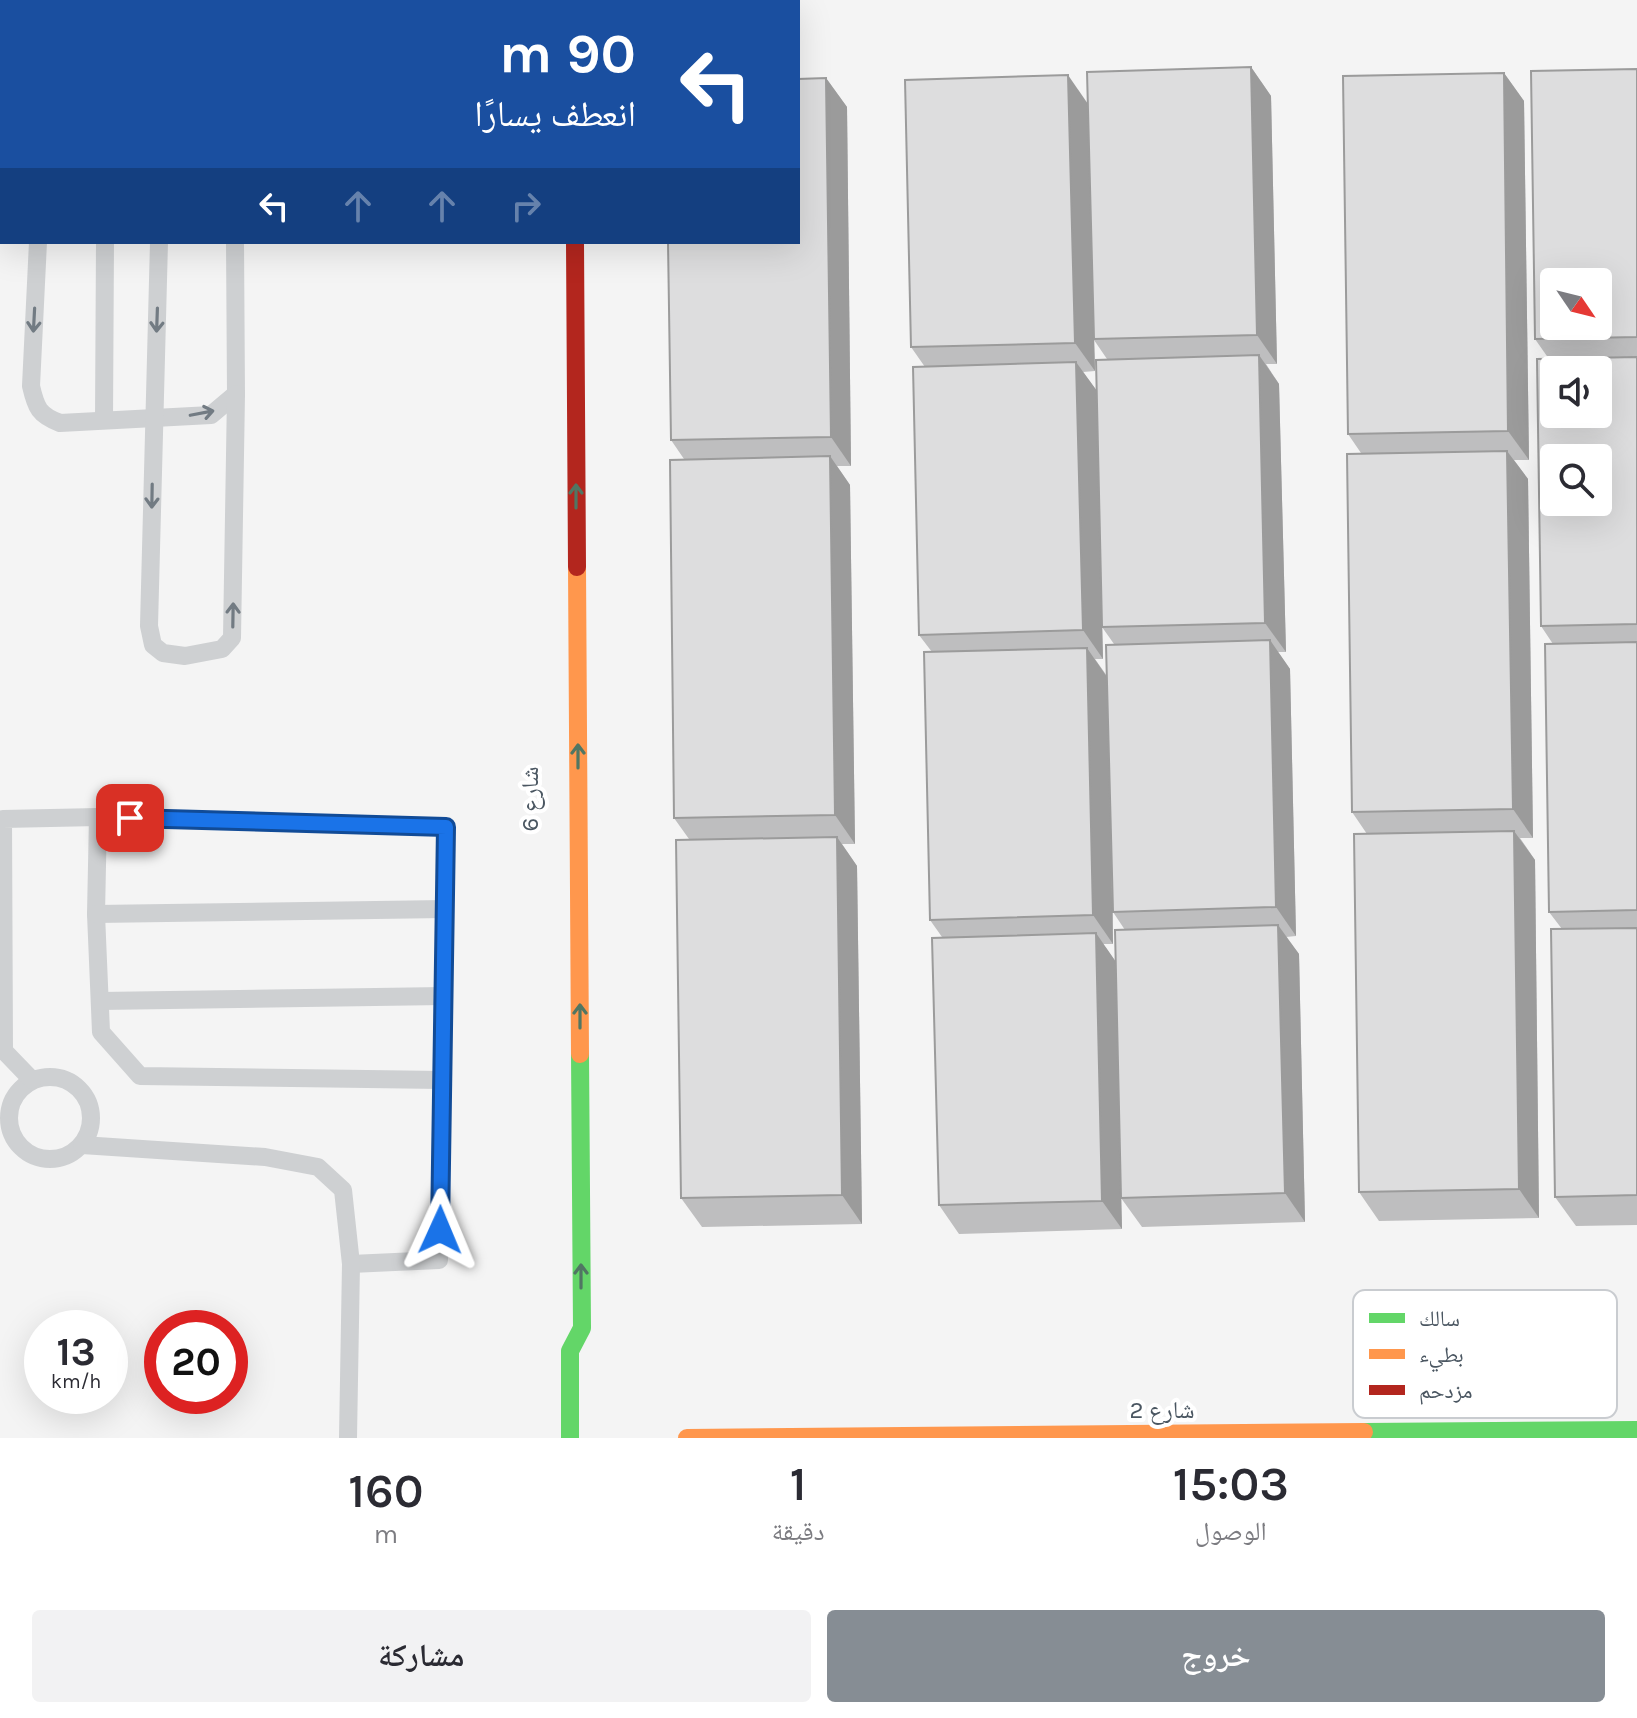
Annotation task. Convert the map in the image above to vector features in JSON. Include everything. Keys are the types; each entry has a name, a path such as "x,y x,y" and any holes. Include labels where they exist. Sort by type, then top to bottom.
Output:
{"street":[{"name":"شارع 6","path":"570,1438 570,1351 582,1328 575,244"},
{"path":"556,1329 570,1351"},
{"name":"شارع 2","path":"687,1438 1366,1435 1637,1430"}],"lane":[{"path":"38,244 31,386 35,405 46,417 60,423 211,415 236,394"},
{"path":"104,420 105,244"},
{"path":"159,244 149,626 153,645 163,653 185,656 222,649 232,638 235,244"},
{"path":"98,817 96,914 101,1032 140,1076 442,1080"},
{"path":"32,1080 4,1051 3,819 98,817 446,827 439,1260 351,1264"},
{"path":"96,914 445,909"},
{"path":"100,1001 444,996"},
{"path":"47,1076 63,1078 78,1086 88,1099 92,1114 90,1131 82,1145 69,1155 53,1159 37,1158 23,1150 13,1137 9,1121 10,1105 19,1090 32,1080 47,1076"},
{"path":"82,1145 265,1157 318,1167 343,1190 351,1264 348,1438"}],"building":[{"path":"1251,67 1257,335 1094,339 1087,72"},
{"path":"1637,69 1637,337 1612,337 1612,268 1540,268 1540,339 1535,339 1531,71"},
{"path":"1504,73 1508,431 1348,434 1343,76"},
{"path":"1068,75 1075,343 911,347 905,80"},
{"path":"826,78 831,437 671,440 668,244 800,244 800,79"},
{"path":"1259,355 1265,623 1102,627 1096,360"},
{"path":"1637,357 1637,624 1541,626 1537,359 1540,359 1540,428 1612,428 1612,358"},
{"path":"1076,362 1083,630 919,635 913,367"},
{"path":"1507,451 1513,809 1352,812 1347,454"},
{"path":"830,456 835,815 674,818 670,460"},
{"path":"1270,640 1276,907 1113,912 1106,645"},
{"path":"1637,642 1637,910 1549,912 1545,644"},
{"path":"1087,648 1093,915 930,920 924,652"},
{"path":"1514,831 1519,1189 1359,1192 1354,834"},
{"path":"837,837 842,1195 681,1198 676,840"},
{"path":"1278,925 1285,1193 1121,1198 1115,930"},
{"path":"1637,928 1637,1195 1555,1197 1551,929"},
{"path":"1096,933 1102,1201 939,1205 932,938"}],"traffic: fast":[{"path":"570,1438 570,1351 582,1328 580,1054"},
{"path":"1364,1432 1637,1430"}],"traffic: slow":[{"path":"577,567 580,1054"},
{"path":"687,1438 1364,1432"}],"traffic: jam":[{"path":"575,244 577,567"}],"route":[{"path":"130,818 446,827 440,1230"}]}
